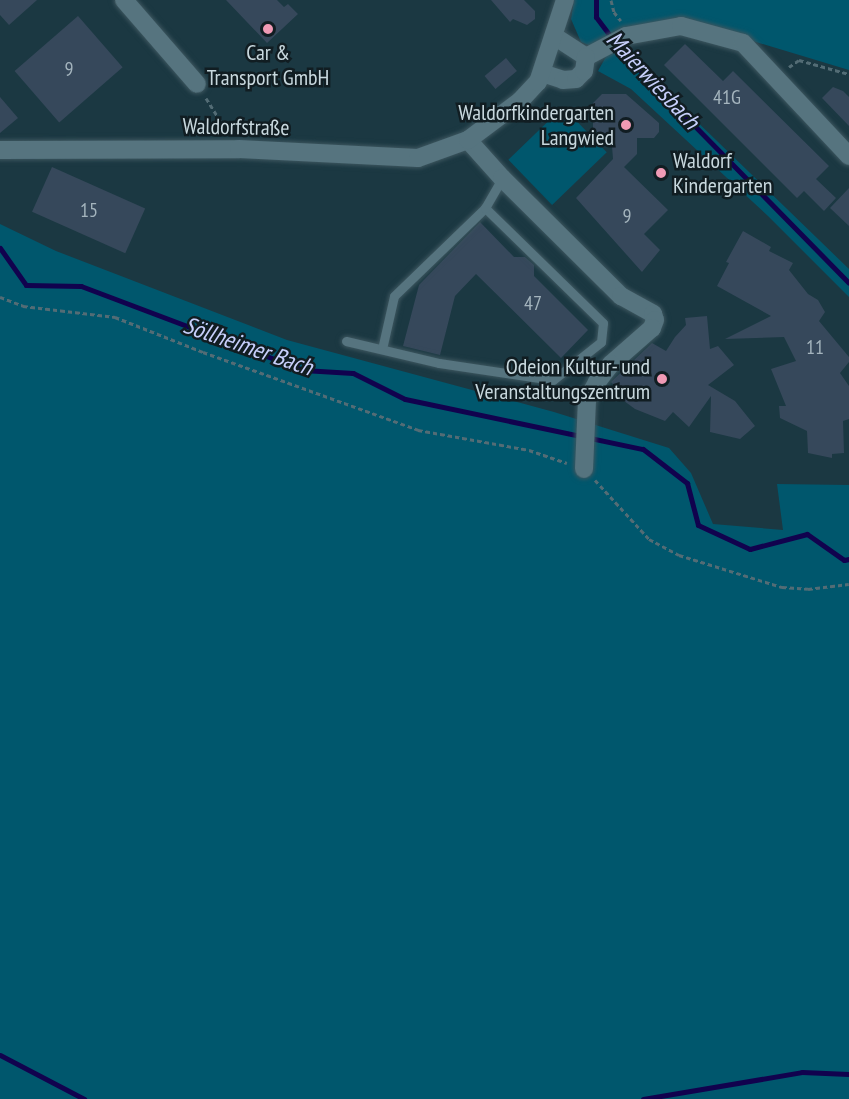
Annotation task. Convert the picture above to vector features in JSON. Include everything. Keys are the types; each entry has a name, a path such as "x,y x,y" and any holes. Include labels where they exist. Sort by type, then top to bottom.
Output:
{"street":[{"path":"124,0 197,84"},
{"name":"Waldorfstraße","path":"0,150 239,149 418,158 468,140 520,101 542,73 565,0"},
{"path":"586,57 626,36 681,26 743,43 849,156"},
{"path":"554,36 586,57"},
{"path":"542,73 563,80 576,79 584,71 586,57"},
{"path":"468,140 502,178 621,296 653,314 655,320 652,328 611,364 587,400 585,464"}],"lane":[{"path":"382,349 394,296 485,208 502,178"},
{"path":"346,341 439,363 553,380 601,342 603,323 485,208"}],"path":[{"path":"776,78 799,60 849,74"},
{"path":"197,84 239,149"},
{"path":"0,297 23,306 115,316 204,352 418,430 529,450 585,464 649,539 679,555 782,587 808,589 849,584"}],"shaded area":[{"path":"574,0 849,0 849,70 683,20 620,36 685,110 849,269 849,297 768,216 631,89 598,71 608,53 581,42 571,19"},
{"path":"563,107 607,152 552,205 508,160"},
{"path":"0,224 56,251 287,340 554,412 669,448 691,473 713,524 783,530 777,484 849,485 849,1099 0,1099"}],"building":[{"path":"0,0 37,0 9,25 0,15"},
{"name":"Car & Transport GmbH","path":"226,0 277,0 284,7 288,4 298,14 267,43"},
{"path":"491,0 524,0 535,11 535,19 527,25 513,19 510,22"},
{"path":"78,16 123,67 59,122 15,71"},
{"path":"685,44 723,81 733,71 829,166 816,179 836,198 824,211 804,191 797,198 664,65"},
{"path":"506,58 517,71 495,89 485,76"},
{"path":"833,87 843,91 849,97 849,126 822,98"},
{"path":"602,94 626,94 659,123 659,132 654,138 637,138 637,154 624,167 668,210 644,234 660,250 642,272 576,198 613,159 612,146 593,128 593,103"},
{"path":"0,97 18,118 0,133"},
{"path":"52,167 145,208 125,253 32,212"},
{"path":"849,188 849,226 830,208"},
{"path":"480,222 514,257 525,257 534,265 534,276 588,330 561,358 476,274 455,296 440,355 403,346 419,285"},
{"path":"743,231 771,247 769,251 793,263 789,270 808,294 818,300 825,312 819,321 849,357 849,362 840,373 849,386 849,419 843,421 844,453 832,454 832,458 808,453 807,431 780,418 779,406 786,406 771,369 796,361 784,337 725,339 771,316 717,286 729,263 726,262"},
{"name":"Odeion Kultur- und Veranstaltungszentrum","path":"707,316 710,349 718,346 734,365 708,385 735,401 755,426 740,439 710,432 711,396 689,427 673,412 665,421 635,409 620,398 623,395 611,382 652,343 666,351 686,325 685,318"}],"waterway":[{"name":"Maierwiesbach","path":"596,0 596,17 623,53 849,283"},
{"name":"Söllheimer Bach","path":"0,248 26,285 81,286 303,370 353,373 405,399 643,449 687,483 698,525 750,549 807,534 844,560 849,559"},
{"path":"0,1055 84,1099"},
{"path":"643,1099 802,1072 849,1074"}],"place":[{"name":"Car & Transport GmbH","path":"268,29"},
{"name":"Waldorfkindergarten Langwied","path":"626,125"},
{"name":"Waldorf Kindergarten","path":"661,173"},
{"name":"Odeion Kultur- und Veranstaltungszentrum","path":"662,379"}]}
